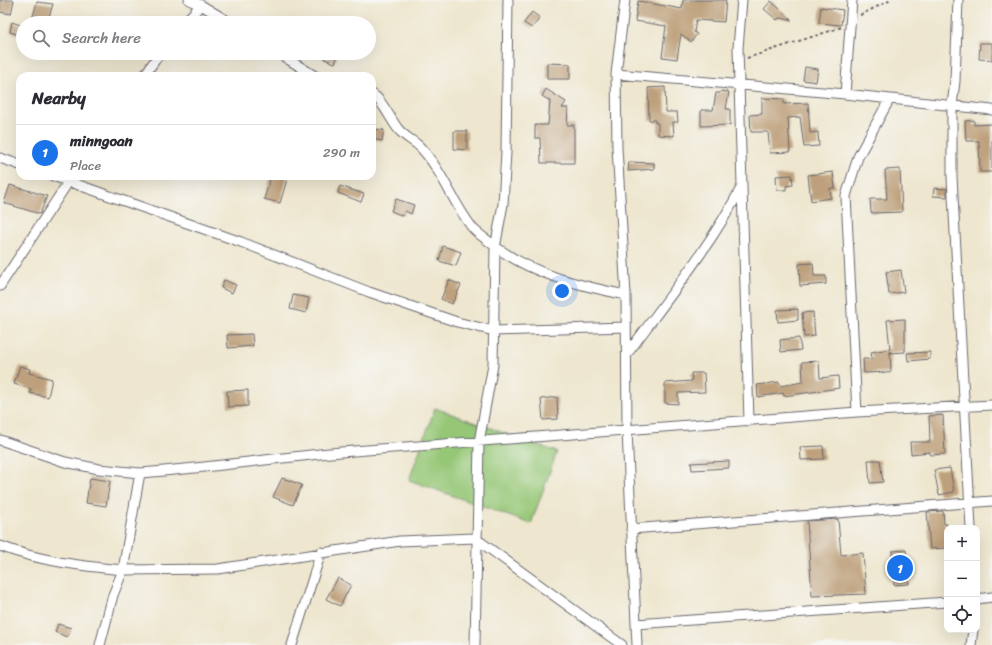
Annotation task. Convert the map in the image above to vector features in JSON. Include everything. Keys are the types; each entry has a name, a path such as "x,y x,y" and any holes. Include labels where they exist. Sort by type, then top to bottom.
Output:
{"street":[{"path":"189,0 202,5 219,16"},
{"path":"475,645 475,538 478,442 493,365 495,248 503,204 506,152 508,0"},
{"path":"625,0 616,74 616,148 626,295 627,431 637,645"},
{"path":"742,0 738,62 740,86 749,421"},
{"path":"845,94 852,0"},
{"path":"958,0 955,81 952,106 952,177 971,525"},
{"path":"191,16 202,5"},
{"path":"147,72 155,60"},
{"path":"289,60 309,72"},
{"path":"616,74 845,94 889,100 992,110"},
{"path":"376,97 400,131 420,147 432,162 471,227 495,248 548,275 582,286 626,295"},
{"path":"857,412 846,196 858,157 889,100"},
{"path":"0,158 16,164"},
{"path":"0,286 71,180"},
{"path":"75,180 241,242 369,292 457,322 494,331 626,327"},
{"path":"627,354 682,279 732,205 742,186"},
{"path":"0,440 65,462 99,469 140,473 208,468 275,458 857,412 992,405"},
{"path":"100,645 113,595 123,570 140,473"},
{"path":"631,529 992,501"},
{"path":"0,546 20,554 84,566 123,570 218,569 400,541 475,538 622,645"},
{"path":"292,645 321,552"},
{"path":"980,599 992,597"},
{"path":"636,624 944,602"},
{"path":"971,645 973,633"}],"path":[{"path":"738,62 844,27 851,19 891,0"}],"green space":[{"path":"435,408 557,452 531,524 409,480"}],"building":[{"path":"0,0 14,0 11,14 0,12"},
{"path":"683,0 726,0 724,22 696,20 694,32 697,34 691,42 681,34 677,59 662,57 666,26 635,21 638,1 682,9"},
{"path":"771,1 792,20 779,18 777,20 764,9"},
{"path":"37,2 53,4 49,16 33,16"},
{"path":"821,7 843,10 841,25 819,23"},
{"path":"532,12 540,18 532,28 524,23"},
{"path":"12,22 16,23 16,34 10,32"},
{"path":"980,43 992,43 992,60 979,59"},
{"path":"327,60 336,60 335,63"},
{"path":"547,63 570,64 570,79 547,79"},
{"path":"805,67 818,69 816,82 803,80"},
{"path":"665,87 666,112 677,112 678,122 673,122 674,136 658,135 658,123 655,123 655,120 649,120 648,88"},
{"path":"546,89 566,102 562,108 568,108 567,125 574,125 574,163 541,163 540,138 535,138 535,125 548,125 550,101 542,96"},
{"path":"721,91 729,92 726,109 730,109 730,125 701,126 701,110 713,110 716,93 720,93"},
{"path":"762,98 784,99 784,104 808,103 810,133 818,132 819,146 804,147 800,117 788,118 790,152 770,153 768,132 751,132 750,115 762,114"},
{"path":"974,120 974,125 992,124 992,172 980,172 979,141 966,141 965,121"},
{"path":"376,129 384,130 382,141 376,140"},
{"path":"454,131 467,131 467,150 454,149"},
{"path":"629,162 654,163 654,169 628,171"},
{"path":"900,169 902,212 871,213 870,199 887,199 885,170"},
{"path":"833,172 835,188 830,188 831,198 811,201 808,175"},
{"path":"792,175 793,185 786,186 786,190 777,190 776,176"},
{"path":"270,180 287,180 280,203 264,199"},
{"path":"10,185 47,196 40,214 4,203"},
{"path":"340,186 364,194 361,202 338,193"},
{"path":"934,188 947,189 947,197 933,196"},
{"path":"396,199 414,205 411,214 405,211 403,216 391,211"},
{"path":"443,246 461,252 456,266 439,261"},
{"path":"813,263 814,276 826,276 826,284 800,286 799,264"},
{"path":"901,270 904,292 889,294 886,272"},
{"path":"224,280 236,285 232,293 221,288"},
{"path":"449,280 461,285 452,304 441,299"},
{"path":"293,295 309,298 306,313 290,309"},
{"path":"798,309 798,320 778,322 777,310"},
{"path":"813,312 815,336 804,337 802,313"},
{"path":"905,319 905,352 890,353 891,372 864,373 863,359 872,359 871,352 890,349 887,320"},
{"path":"252,334 253,346 228,348 227,335"},
{"path":"799,338 801,350 781,352 780,340"},
{"path":"930,352 930,359 908,361 907,353"},
{"path":"819,361 820,378 838,376 839,388 784,396 783,393 758,397 757,385 779,382 780,386 803,382 802,362"},
{"path":"20,366 30,369 29,373 52,379 48,397 30,393 31,389 14,384"},
{"path":"691,373 704,373 705,392 678,393 678,404 665,403 665,383 692,381"},
{"path":"248,390 248,406 228,407 227,391"},
{"path":"557,397 558,419 543,420 541,399"},
{"path":"943,415 945,454 930,455 930,452 911,454 910,442 930,442 929,416"},
{"path":"823,446 824,459 801,460 800,447"},
{"path":"868,460 880,460 883,482 870,483"},
{"path":"729,461 729,468 692,470 691,463"},
{"path":"950,468 954,492 939,495 934,470"},
{"path":"90,478 110,481 106,506 86,503"},
{"path":"282,478 302,485 293,505 273,497"},
{"path":"943,511 944,524 947,524 944,525 944,548 930,549 927,512"},
{"path":"838,519 841,555 863,553 866,594 812,596 807,521"},
{"path":"906,550 909,584 894,585 892,551"},
{"path":"338,578 351,585 340,606 326,599"},
{"path":"58,624 71,628 67,637 55,632"}],"place":[{"name":"minngoan","path":"900,568"}]}
